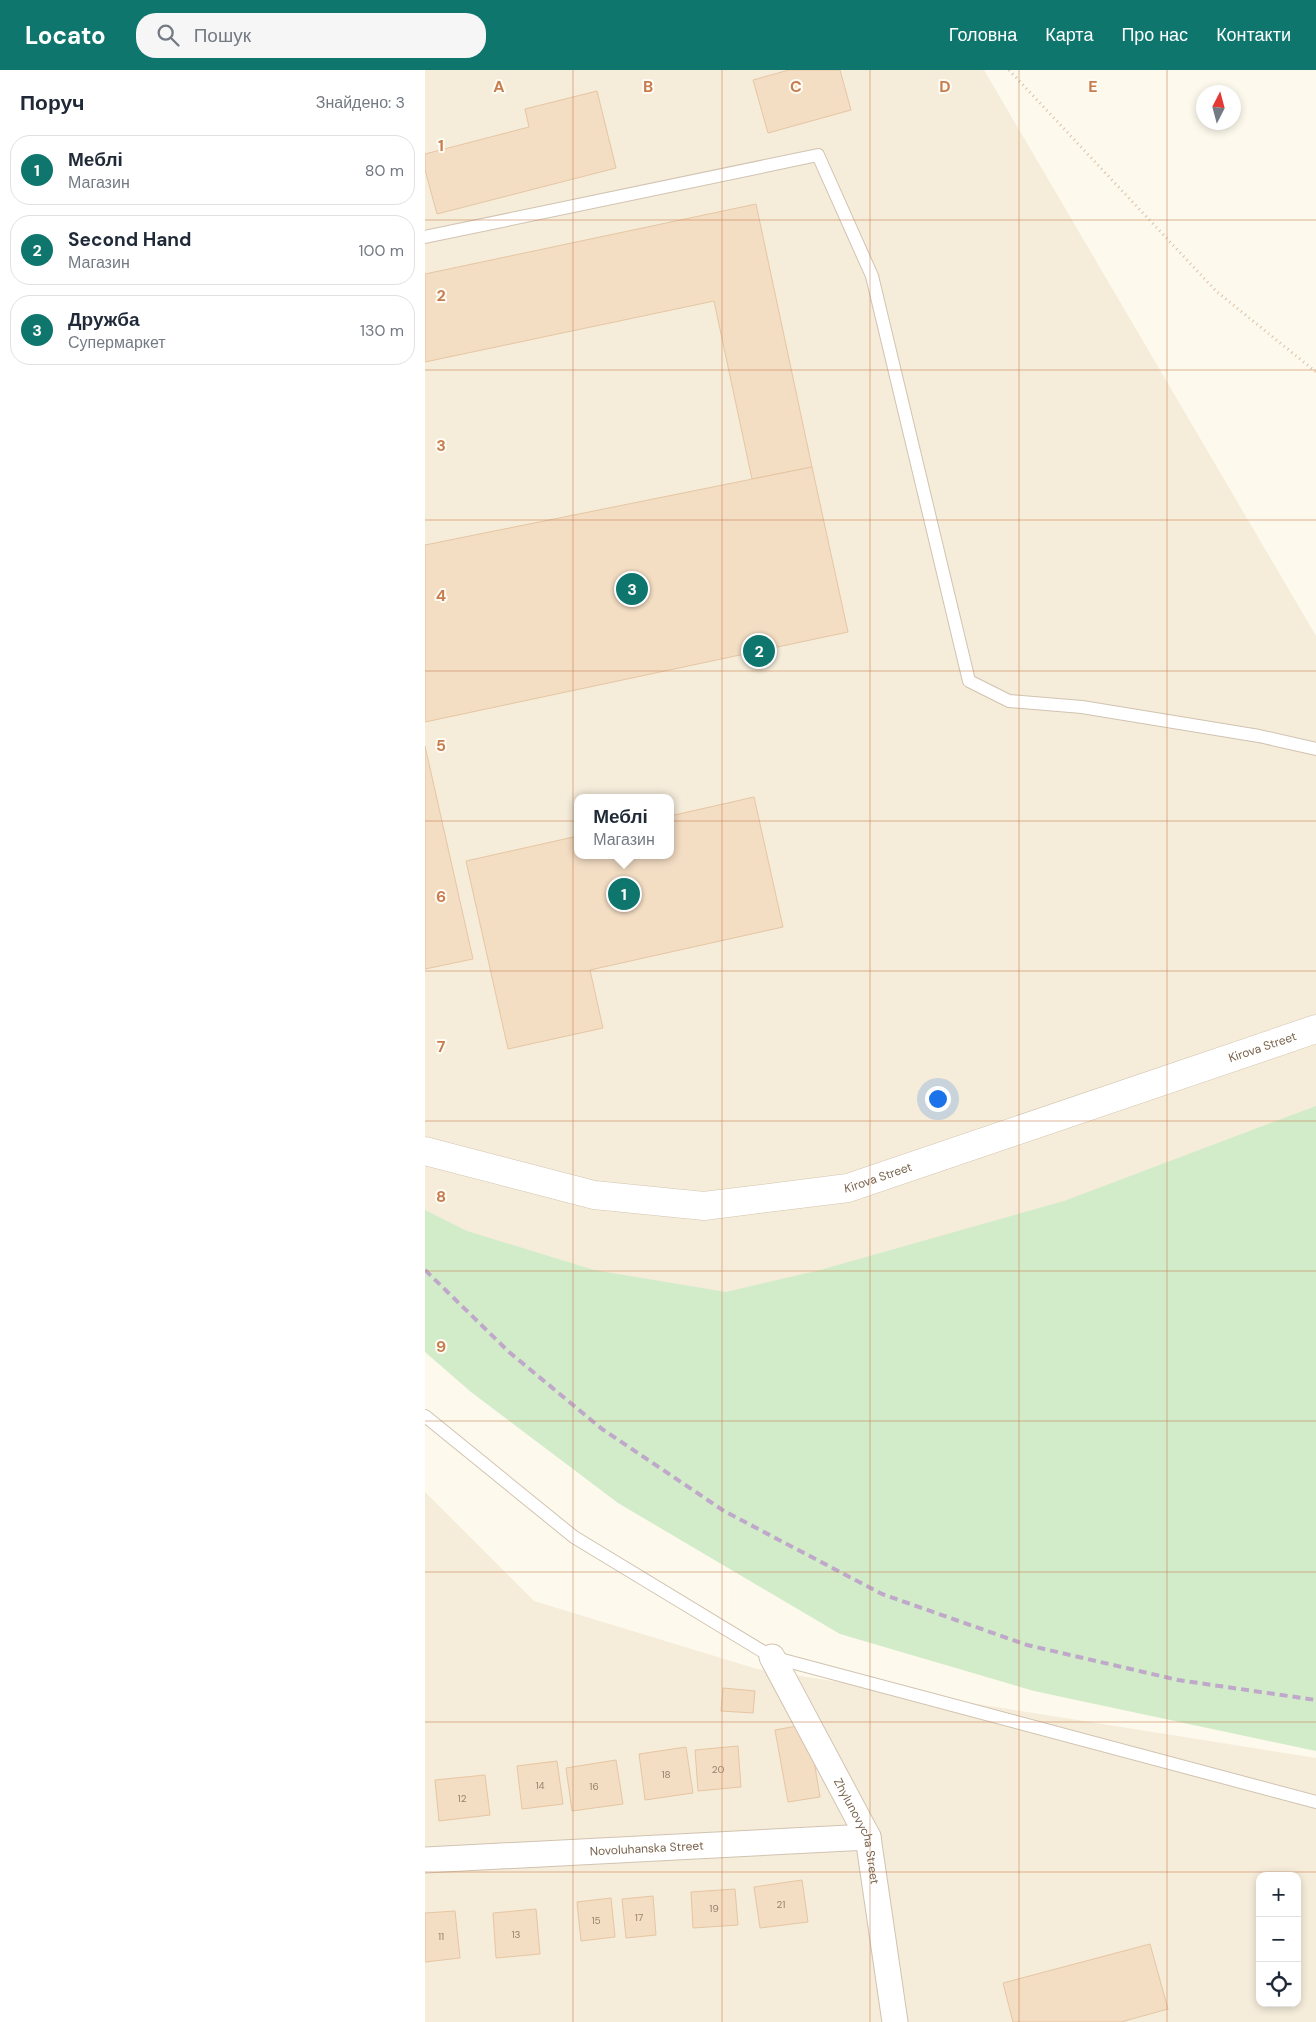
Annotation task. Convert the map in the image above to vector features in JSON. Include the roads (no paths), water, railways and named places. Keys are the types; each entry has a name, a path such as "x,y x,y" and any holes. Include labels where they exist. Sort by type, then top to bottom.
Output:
{"main road":[{"name":"Kirova Street","path":"425,1151 593,1195 704,1206 848,1188 1316,1029"}],"street":[{"name":"Zhylunovycha Street","path":"772,1657 868,1837 895,2022"},
{"name":"Novoluhanska Street","path":"425,1860 868,1837"}],"lane":[{"path":"425,237 818,156 872,276 969,681 1009,702 1081,707 1259,736 1316,749"},
{"path":"425,1416 574,1536 772,1657 1316,1802"}],"railway":[{"path":"425,1270 509,1352 602,1429 724,1511 882,1594 1027,1645 1178,1680 1316,1700"}],"place":[{"name":"Дружба","path":"632,589"},
{"name":"Second Hand","path":"759,651"},
{"name":"Меблі","path":"624,894"}]}
